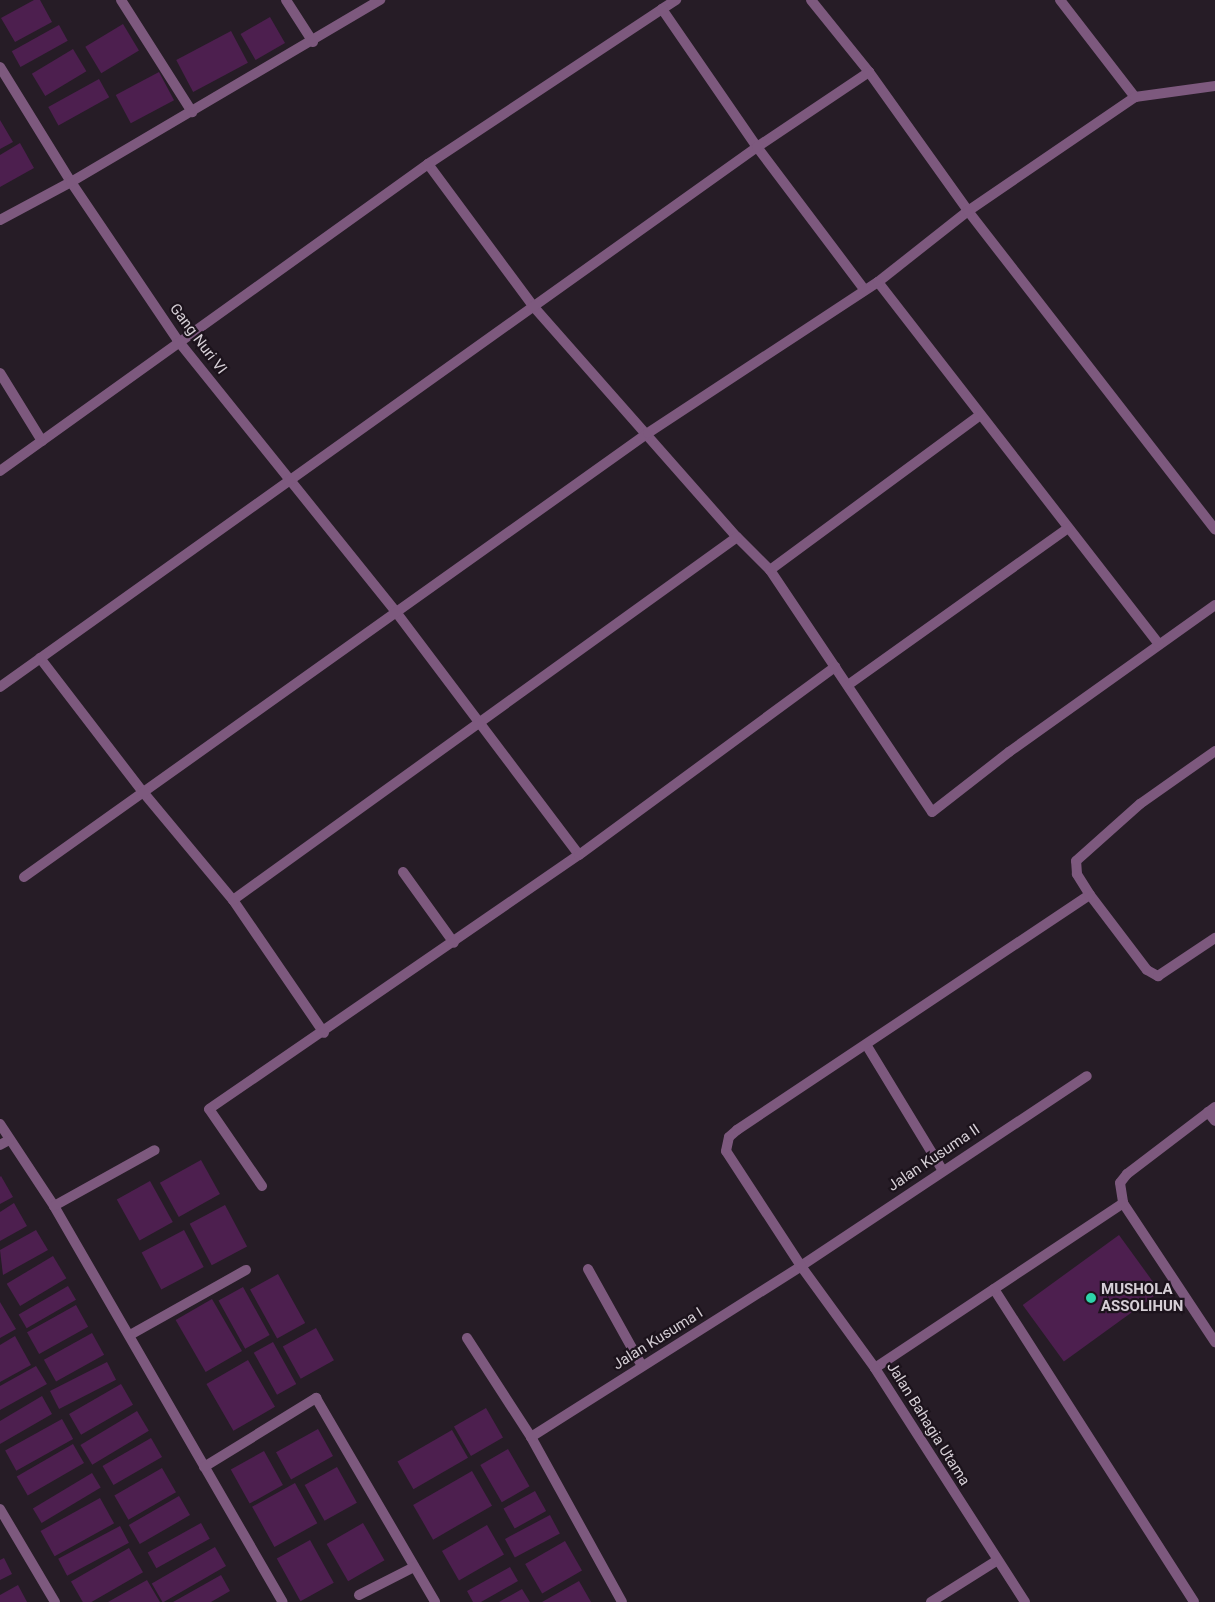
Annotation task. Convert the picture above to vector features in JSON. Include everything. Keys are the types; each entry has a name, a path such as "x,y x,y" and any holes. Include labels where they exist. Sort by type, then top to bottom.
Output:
{"street":[{"path":"121,0 192,112"},
{"path":"286,0 313,42"},
{"path":"0,220 71,182 313,42 380,0"},
{"path":"0,471 428,164 676,0"},
{"path":"811,0 869,72 968,211 1215,530"},
{"path":"1060,0 1135,97"},
{"path":"662,9 757,147 864,290"},
{"name":"Gang Nuri VI","path":"0,67 71,182 179,342 396,612 480,720 579,855"},
{"path":"0,687 290,478 757,147 869,72"},
{"path":"24,877 648,433 878,282 968,211 1135,97 1215,86"},
{"path":"428,164 533,306 648,433 737,537 770,570 932,812 1159,644 1215,605"},
{"path":"878,282 1159,644"},
{"path":"0,373 42,441"},
{"path":"770,570 980,415"},
{"path":"848,685 1068,528"},
{"path":"233,900 480,720 737,537"},
{"path":"40,658 143,792 233,900 324,1033"},
{"path":"262,1186 209,1109 324,1033 579,855 835,667"},
{"path":"1215,752 1140,804 1076,861 1078,874 1090,895 1147,970 1158,976 1215,938"},
{"path":"403,872 454,943"},
{"name":"Jalan Bahagia Utama","path":"1025,1602 996,1561 875,1368 800,1266 726,1151 729,1137 1090,895"},
{"path":"867,1046 943,1171"},
{"name":"Jalan Kusuma II","path":"800,1266 1086,1076"},
{"path":"1215,1121 1211,1109 1126,1174 1120,1183 1123,1203 1215,1342"},
{"path":"0,1124 5,1143 54,1206 283,1602"},
{"path":"54,1206 155,1150"},
{"path":"875,1368 1123,1203"},
{"name":"Jalan Kusuma I","path":"531,1437 800,1266"},
{"path":"588,1269 642,1366"},
{"path":"130,1335 246,1270"},
{"path":"994,1289 1194,1602"},
{"path":"467,1338 531,1437 622,1602"},
{"path":"204,1467 316,1398 435,1602"},
{"path":"0,1509 54,1602"},
{"path":"931,1602 996,1561"},
{"path":"359,1595 414,1567"}],"building":[{"path":"34,0 40,0 52,22 15,42 1,18"},
{"path":"270,17 285,43 256,60 241,34"},
{"path":"123,24 139,51 101,73 85,47"},
{"path":"59,25 68,41 20,67 12,51"},
{"path":"231,31 248,63 193,92 176,60"},
{"path":"73,49 86,71 45,96 32,74"},
{"path":"159,72 174,100 131,123 116,95"},
{"path":"99,79 109,97 58,125 48,107"},
{"path":"0,120 13,142 0,149"},
{"path":"20,143 34,168 0,187 0,155"},
{"path":"201,1160 220,1194 179,1217 160,1183"},
{"path":"0,1177 13,1197 0,1204"},
{"path":"150,1181 173,1222 140,1241 117,1199"},
{"path":"14,1203 27,1226 0,1241 0,1212"},
{"path":"225,1205 247,1246 212,1265 190,1224"},
{"path":"36,1230 48,1250 3,1275 0,1250"},
{"path":"184,1230 204,1267 161,1290 142,1253"},
{"name":"MUSHOLA ASSOLIHUN","path":"1119,1235 1160,1292 1064,1362 1023,1305"},
{"path":"53,1256 66,1278 20,1306 7,1284"},
{"path":"278,1274 305,1323 277,1338 250,1290"},
{"path":"68,1286 76,1300 27,1328 19,1314"},
{"path":"243,1287 270,1335 245,1349 219,1301"},
{"path":"212,1299 242,1351 206,1372 176,1320"},
{"path":"0,1302 16,1329 0,1338"},
{"path":"76,1305 88,1327 39,1354 27,1332"},
{"path":"316,1328 334,1360 301,1379 283,1346"},
{"path":"92,1333 104,1355 56,1382 44,1360"},
{"path":"15,1336 31,1365 0,1382 0,1345"},
{"path":"273,1342 296,1384 277,1395 254,1353"},
{"path":"248,1360 275,1407 233,1431 206,1384"},
{"path":"107,1362 116,1380 59,1409 50,1391"},
{"path":"36,1366 47,1384 0,1410 0,1386"},
{"path":"121,1384 133,1405 81,1435 69,1414"},
{"path":"42,1396 52,1414 0,1444 0,1421"},
{"path":"486,1408 503,1437 471,1456 454,1426"},
{"path":"137,1411 149,1431 92,1465 80,1445"},
{"path":"62,1419 73,1439 16,1471 5,1451"},
{"path":"318,1429 333,1456 291,1479 276,1452"},
{"path":"452,1430 468,1458 413,1489 397,1462"},
{"path":"151,1438 162,1457 114,1485 103,1466"},
{"path":"73,1444 84,1463 28,1496 17,1476"},
{"path":"508,1449 530,1486 502,1502 480,1465"},
{"path":"264,1451 283,1485 250,1504 231,1469"},
{"path":"337,1467 357,1503 325,1521 305,1485"},
{"path":"162,1468 176,1492 128,1520 114,1496"},
{"path":"472,1471 492,1506 433,1540 413,1505"},
{"path":"92,1473 101,1488 42,1523 33,1509"},
{"path":"295,1483 317,1523 274,1547 252,1507"},
{"path":"535,1491 546,1511 515,1529 504,1508"},
{"path":"179,1496 190,1515 140,1544 129,1525"},
{"path":"100,1498 114,1523 55,1556 41,1531"},
{"path":"550,1515 560,1534 515,1557 505,1539"},
{"path":"201,1523 210,1539 156,1568 148,1553"},
{"path":"363,1523 384,1560 348,1581 327,1544"},
{"path":"487,1525 504,1554 459,1580 442,1551"},
{"path":"120,1526 129,1543 67,1576 58,1559"},
{"path":"310,1540 334,1583 301,1601 277,1558"},
{"path":"565,1541 582,1570 542,1593 525,1564"},
{"path":"215,1547 226,1566 164,1602 152,1584"},
{"path":"129,1548 143,1572 91,1602 83,1602 71,1582"},
{"path":"4,1558 12,1574 0,1580 0,1560"},
{"path":"510,1567 518,1581 481,1602 473,1602 467,1591"},
{"path":"221,1575 230,1591 211,1602 173,1602"},
{"path":"147,1580 160,1602 108,1602"},
{"path":"579,1581 591,1602 542,1602"},
{"path":"18,1585 27,1602 0,1602 0,1595"},
{"path":"522,1589 530,1602 499,1602"}],"place":[{"name":"MUSHOLA ASSOLIHUN","path":"1091,1298"}]}
